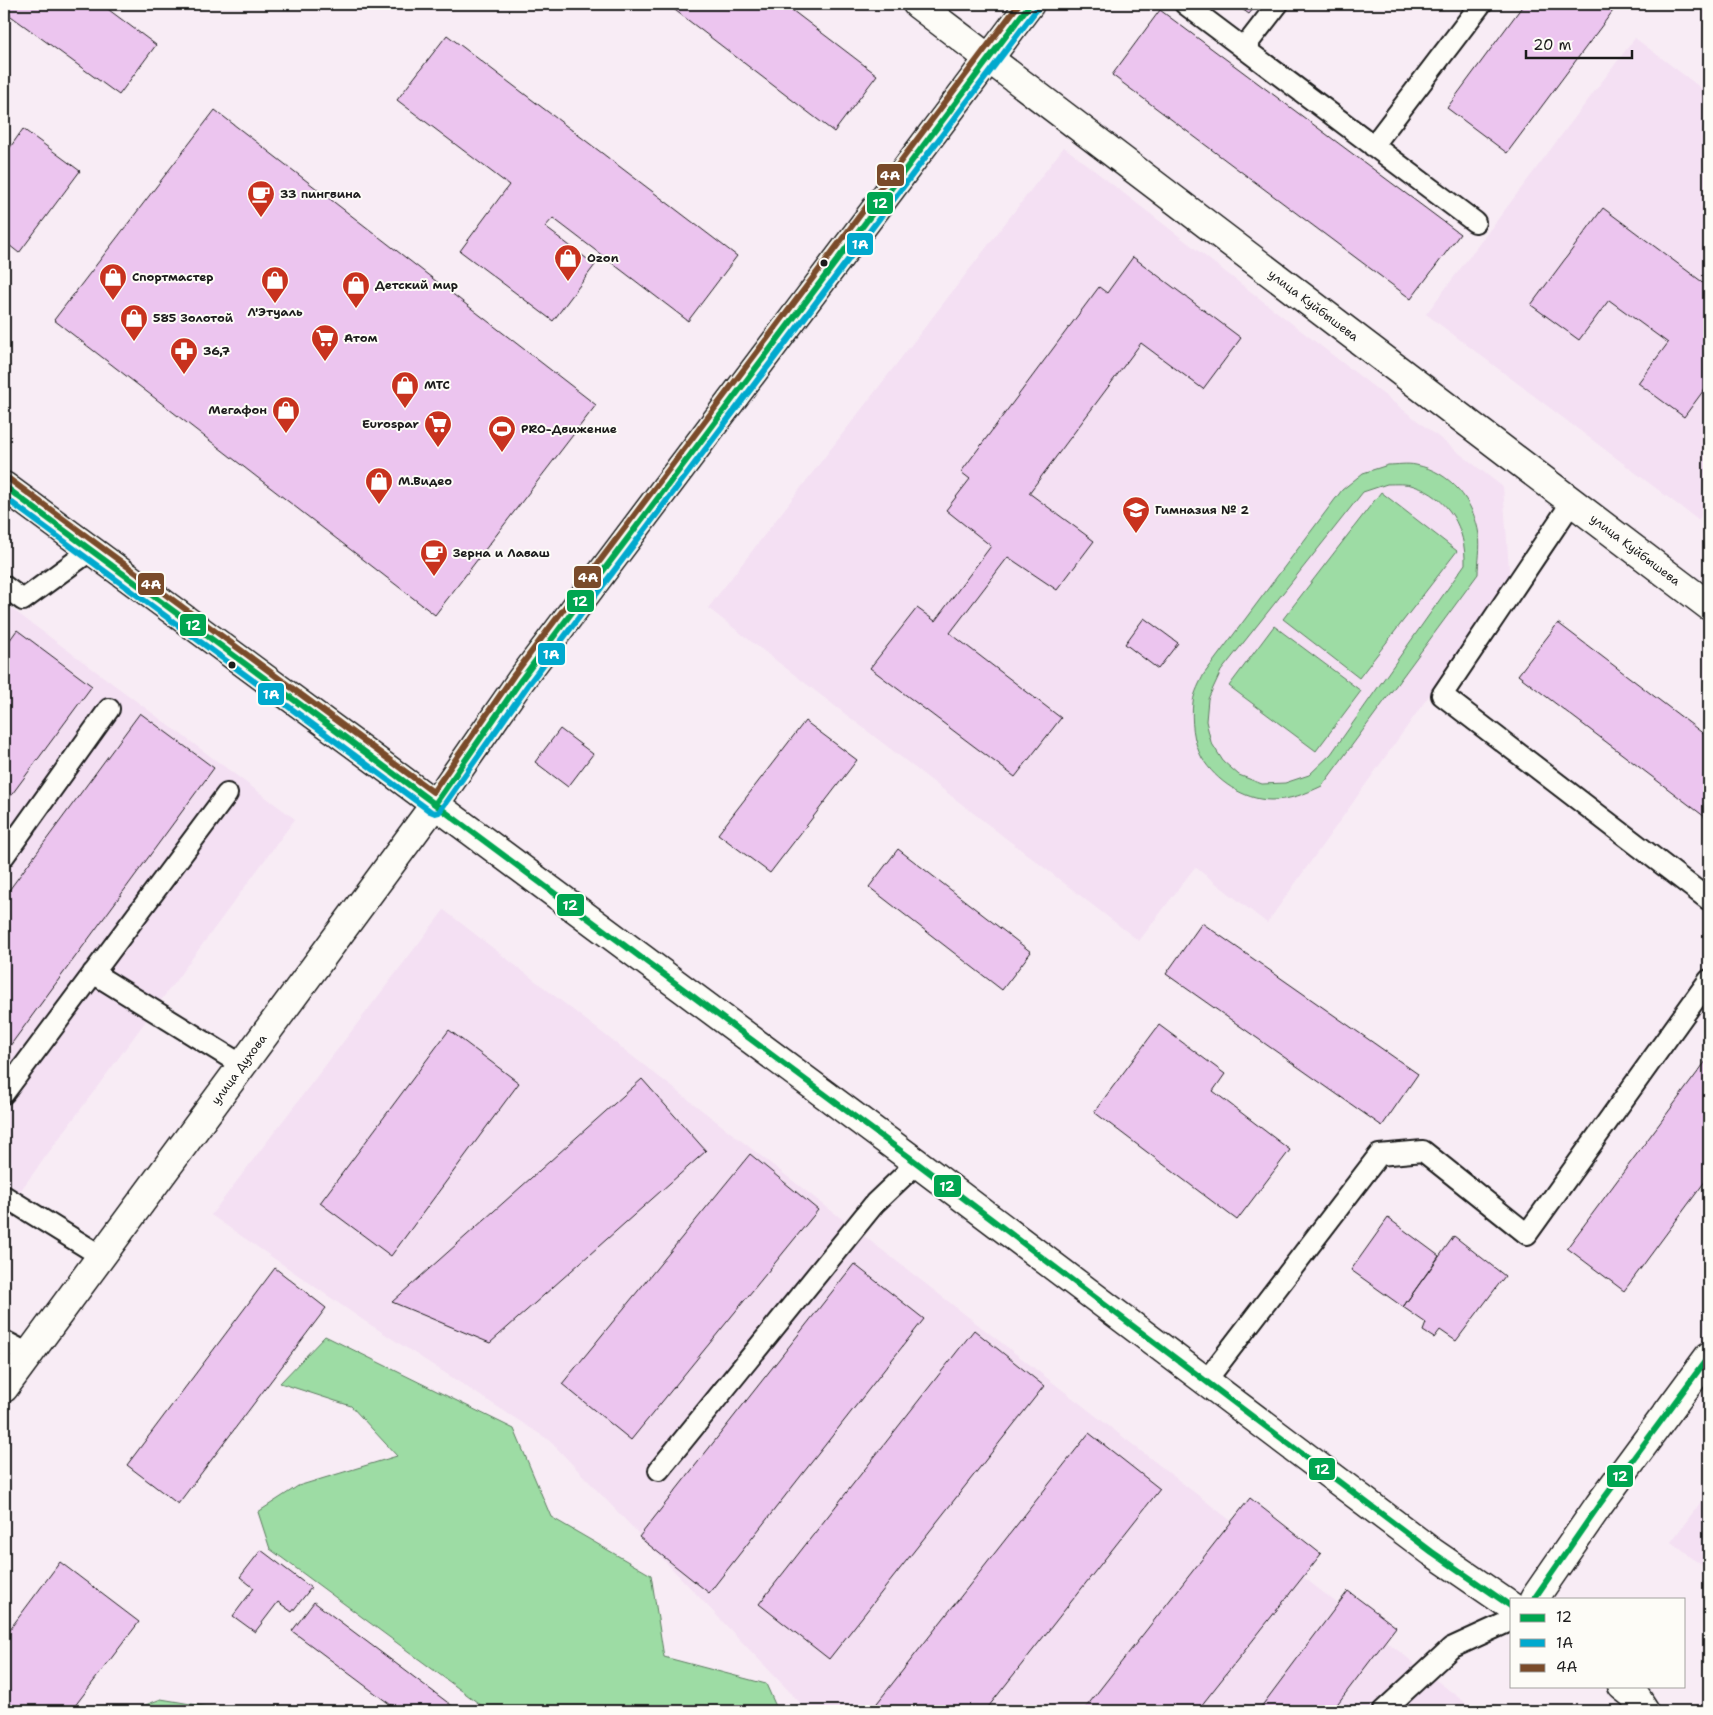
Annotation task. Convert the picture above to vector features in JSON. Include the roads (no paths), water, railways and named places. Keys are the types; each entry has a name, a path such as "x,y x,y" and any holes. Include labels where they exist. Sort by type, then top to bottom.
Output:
{"street":[{"name":"улица Куйбышева","path":"917,4 1709,606"},
{"name":"улица Духова","path":"4,1388 435,804 521,680 1030,4"},
{"path":"4,486 435,804 1432,1552 1510,1606"},
{"path":"1535,1598 1598,1505 1709,1356"},
{"path":"1625,1688 1636,1697 1645,1711"}],"lane":[{"path":"1185,4 1475,222"},
{"path":"1244,48 1278,4"},
{"path":"1373,146 1481,4"},
{"path":"1572,502 1442,695 1709,900"},
{"path":"6,593 22,600 91,550"},
{"path":"4,856 110,709"},
{"path":"4,1093 227,794"},
{"path":"93,973 242,1065"},
{"path":"1205,1382 1379,1155 1423,1151 1527,1234 1709,980"},
{"path":"659,1470 875,1203 917,1164"},
{"path":"4,1196 101,1256"},
{"path":"4,1341 29,1354"},
{"path":"1383,1711 1451,1648 1510,1621"}],"place":[{"name":"33 пингвина","path":"261,218"},
{"name":"Ozon","path":"568,282"},
{"name":"Спортмастер","path":"113,301"},
{"name":"Л'Этуаль","path":"275,304"},
{"name":"Детский мир","path":"356,309"},
{"name":"585 Золотой","path":"134,342"},
{"name":"Атом","path":"325,362"},
{"name":"36,7","path":"184,375"},
{"name":"МТС","path":"405,409"},
{"name":"Мегафон","path":"286,434"},
{"name":"Eurospar","path":"438,448"},
{"name":"PRO-Движение","path":"502,453"},
{"name":"М.Видео","path":"379,505"},
{"name":"Гимназия № 2","path":"1136,534"},
{"name":"Зерна и Лаваш","path":"434,577"}]}
